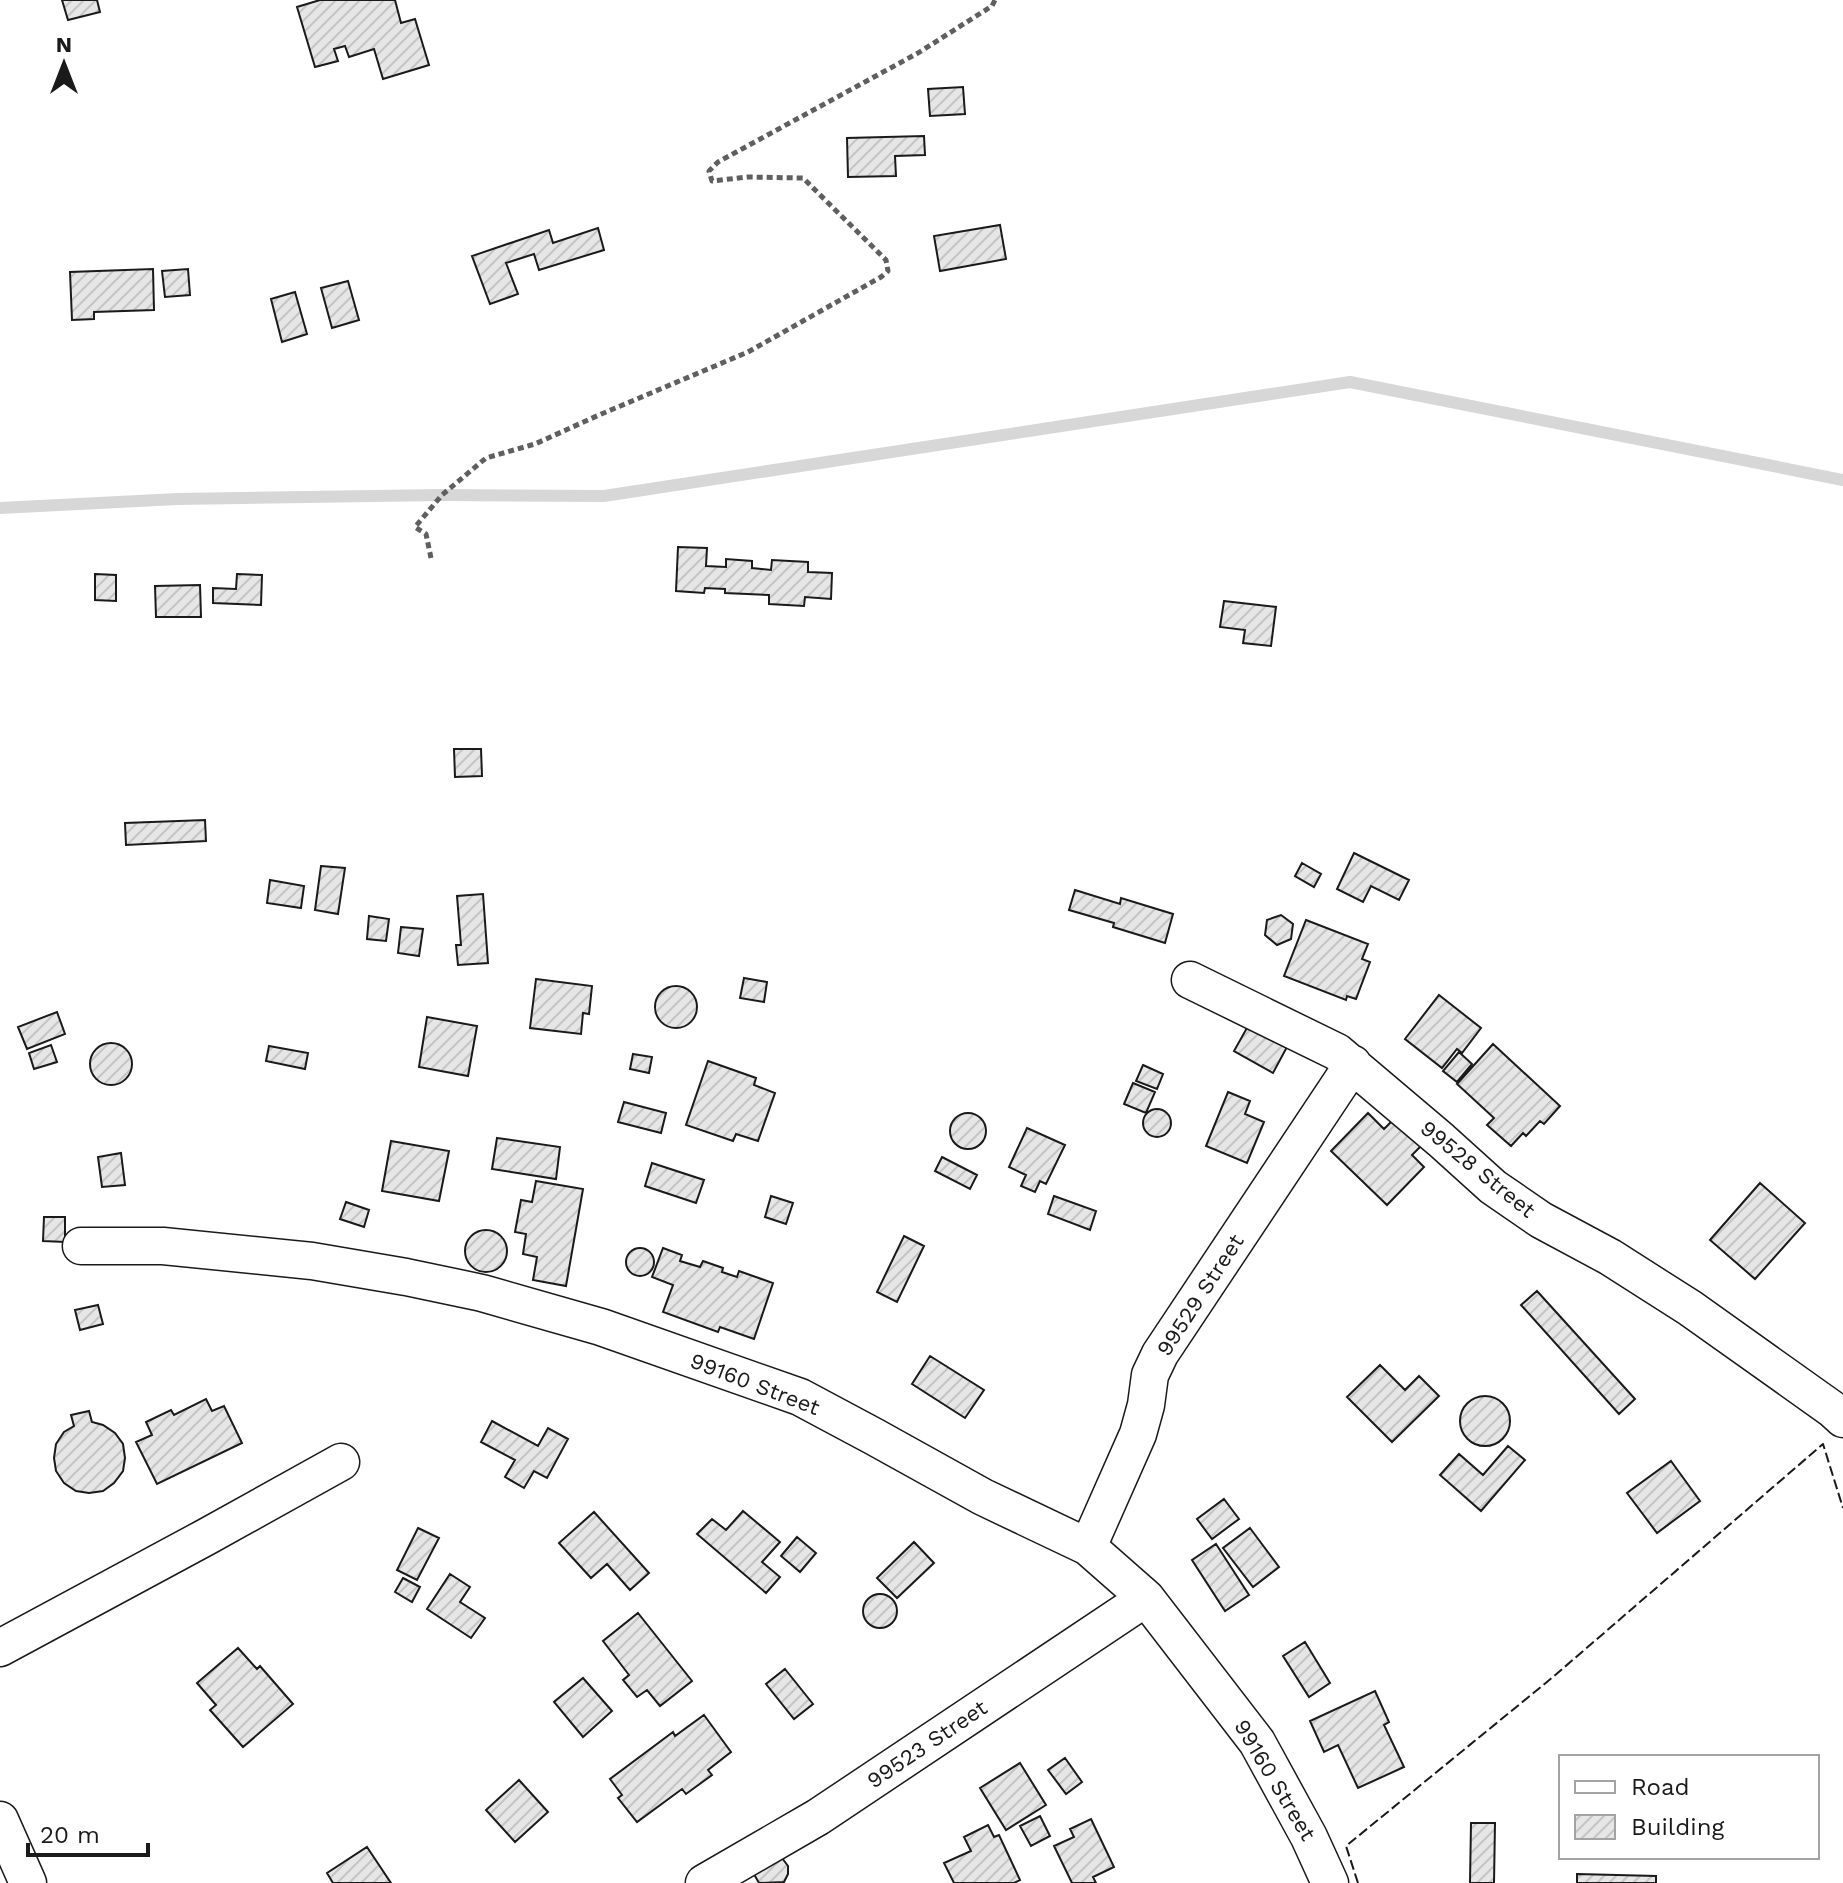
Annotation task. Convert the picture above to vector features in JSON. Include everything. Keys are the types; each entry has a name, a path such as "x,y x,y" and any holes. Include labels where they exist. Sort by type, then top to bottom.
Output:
{"street":[{"name":"99528 Street","path":"1190,980 1337,1052 1493,1187 1541,1220 1610,1257 1690,1308 1843,1419"},
{"name":"99529 Street","path":"1088,1547 1138,1434 1150,1375 1160,1354 1353,1064"},
{"name":"99160 Street","path":"81,1246 163,1246 312,1261 406,1277 482,1293 601,1327 800,1397 983,1497 1088,1547 1146,1598 1257,1742 1309,1837 1330,1883"},
{"path":"0,1648 341,1462"},
{"name":"99523 Street","path":"704,1883 818,1817 1146,1598"},
{"path":"0,1820 28,1883"}],"path":[{"path":"431,558 426,534 415,527 442,495 486,458 535,444 748,352 888,271 886,260 803,178 748,177 712,181 709,171 718,162 918,53 992,6 995,0"}],"building":[{"path":"62,0 97,0 100,12 68,20"},
{"path":"320,0 395,0 401,23 415,19 429,65 383,79 374,49 349,57 345,46 334,49 338,61 315,67 297,7"},
{"path":"963,87 965,114 930,116 928,89"},
{"path":"924,136 925,155 895,156 896,176 848,177 847,138"},
{"path":"1000,225 1006,259 940,271 934,236"},
{"path":"598,228 604,250 539,270 534,254 506,263 518,294 490,304 472,256 549,230 553,243"},
{"path":"153,269 154,310 94,312 94,319 72,320 70,272"},
{"path":"188,269 190,295 165,297 162,271"},
{"path":"348,281 359,320 332,328 321,288"},
{"path":"295,292 307,334 282,342 271,299"},
{"path":"678,547 707,548 706,566 726,567 726,559 752,561 752,568 771,570 772,560 808,562 808,572 832,573 831,599 805,597 804,606 769,604 769,595 725,593 725,589 705,588 704,593 676,591"},
{"path":"95,574 116,575 116,601 95,600"},
{"path":"237,574 262,575 261,605 213,603 213,588 236,589"},
{"path":"200,585 201,617 156,617 155,586"},
{"path":"1224,601 1276,607 1271,646 1243,643 1245,630 1220,627"},
{"path":"454,749 481,749 482,776 455,777"},
{"path":"205,820 206,841 126,845 125,823"},
{"path":"1354,853 1409,880 1399,900 1371,886 1363,902 1337,889"},
{"path":"1302,863 1321,874 1314,887 1295,876"},
{"path":"321,866 345,868 338,914 315,910"},
{"path":"270,880 304,886 301,908 267,903"},
{"path":"1075,890 1120,904 1121,898 1173,914 1165,943 1069,910"},
{"path":"483,894 488,963 458,965 456,945 461,945 457,896"},
{"path":"1281,915 1293,924 1291,939 1277,945 1265,935 1267,920"},
{"path":"369,916 389,919 386,941 367,939"},
{"path":"1306,920 1368,944 1362,959 1370,962 1356,999 1347,996 1346,1000 1284,976"},
{"path":"401,927 423,929 419,956 398,953"},
{"path":"744,978 767,982 764,1002 740,998"},
{"path":"536,979 592,986 589,1014 583,1013 581,1034 530,1028"},
{"path":"676,986 691,992 697,1007 691,1022 676,1028 661,1022 655,1007 661,992"},
{"path":"1439,995 1481,1028 1462,1053 1457,1049 1442,1068 1405,1039"},
{"path":"57,1012 65,1034 27,1049 18,1027"},
{"path":"427,1017 477,1026 468,1076 419,1067"},
{"path":"1248,1026 1287,1047 1273,1073 1234,1051"},
{"path":"111,1043 125,1050 132,1064 125,1078 111,1085 97,1078 90,1064 97,1050"},
{"path":"1493,1044 1560,1106 1544,1124 1540,1121 1511,1146 1487,1125 1494,1118 1457,1084"},
{"path":"51,1045 57,1062 34,1069 29,1053"},
{"path":"269,1046 308,1053 305,1069 266,1061"},
{"path":"1459,1052 1472,1064 1457,1082 1443,1071"},
{"path":"633,1054 652,1057 649,1073 630,1069"},
{"path":"708,1061 756,1078 754,1085 775,1093 758,1141 736,1134 733,1141 686,1125"},
{"path":"1143,1065 1163,1074 1157,1089 1136,1081"},
{"path":"1133,1083 1155,1092 1146,1113 1124,1104"},
{"path":"1228,1092 1250,1101 1245,1114 1264,1122 1247,1163 1206,1146"},
{"path":"624,1102 666,1113 661,1133 618,1122"},
{"path":"1157,1109 1167,1113 1171,1123 1167,1133 1157,1137 1147,1133 1143,1123 1147,1113"},
{"path":"968,1113 981,1118 986,1131 981,1144 968,1149 955,1144 950,1131 955,1118"},
{"path":"1368,1113 1384,1129 1394,1119 1422,1145 1412,1155 1424,1167 1387,1205 1331,1151"},
{"path":"1027,1128 1065,1145 1046,1184 1040,1181 1035,1192 1021,1186 1026,1175 1009,1167"},
{"path":"497,1138 560,1147 556,1179 492,1169"},
{"path":"391,1141 449,1151 439,1201 382,1191"},
{"path":"121,1153 125,1185 102,1187 98,1157"},
{"path":"942,1157 977,1175 970,1189 935,1171"},
{"path":"652,1163 704,1180 696,1203 645,1186"},
{"path":"536,1181 583,1189 566,1286 533,1280 537,1257 523,1254 526,1234 515,1232 521,1200 532,1202"},
{"path":"1760,1183 1805,1223 1755,1279 1710,1240"},
{"path":"771,1196 793,1203 786,1224 765,1217"},
{"path":"1054,1196 1096,1211 1090,1230 1048,1214"},
{"path":"346,1202 369,1210 364,1227 340,1219"},
{"path":"44,1217 65,1217 65,1242 43,1241"},
{"path":"486,1230 501,1236 507,1251 501,1266 486,1272 471,1266 465,1251 471,1236"},
{"path":"904,1236 924,1246 897,1302 877,1292"},
{"path":"640,1248 650,1252 654,1262 650,1272 640,1276 630,1272 626,1262 630,1252"},
{"path":"663,1248 682,1255 680,1261 700,1267 703,1261 737,1277 739,1271 773,1283 754,1339 720,1327 718,1332 663,1312 673,1285 652,1277"},
{"path":"1537,1291 1635,1399 1619,1414 1521,1305"},
{"path":"98,1305 103,1324 80,1330 75,1310"},
{"path":"930,1356 984,1390 965,1418 912,1384"},
{"path":"1380,1365 1405,1390 1419,1376 1439,1396 1392,1442 1347,1397"},
{"path":"1485,1396 1503,1403 1510,1421 1503,1439 1485,1446 1467,1439 1460,1421 1467,1403"},
{"path":"206,1399 212,1411 224,1406 242,1443 157,1484 136,1442 152,1435 146,1422 171,1410 174,1415"},
{"path":"89,1411 92,1422 115,1433 123,1444 125,1458 123,1471 114,1483 103,1491 89,1493 76,1491 64,1483 56,1471 54,1458 56,1444 64,1432 74,1426 71,1415"},
{"path":"492,1421 538,1446 548,1428 568,1439 547,1478 534,1471 524,1488 505,1477 515,1460 481,1442"},
{"path":"1508,1446 1525,1460 1481,1511 1440,1475 1459,1454 1483,1475"},
{"path":"1671,1461 1700,1501 1657,1533 1627,1493"},
{"path":"1224,1499 1239,1519 1212,1539 1197,1519"},
{"path":"743,1511 780,1542 762,1562 780,1577 766,1593 697,1534 712,1519 726,1530"},
{"path":"594,1512 649,1573 630,1590 607,1564 591,1578 559,1543"},
{"path":"418,1528 439,1538 417,1580 397,1570"},
{"path":"1250,1528 1279,1567 1253,1587 1223,1548"},
{"path":"797,1537 816,1553 800,1572 781,1556"},
{"path":"914,1542 934,1563 897,1598 877,1578"},
{"path":"1216,1544 1249,1595 1225,1611 1192,1560"},
{"path":"450,1574 470,1587 460,1602 485,1618 471,1638 427,1609"},
{"path":"403,1578 420,1587 412,1602 395,1592"},
{"path":"880,1594 892,1599 897,1611 892,1623 880,1628 868,1623 863,1611 868,1599"},
{"path":"638,1613 692,1681 660,1706 647,1690 637,1697 623,1680 629,1675 603,1641"},
{"path":"1305,1642 1330,1683 1309,1697 1283,1656"},
{"path":"238,1648 257,1669 260,1666 293,1704 243,1747 210,1710 216,1705 197,1683"},
{"path":"785,1669 813,1704 794,1719 766,1684"},
{"path":"583,1678 612,1711 583,1737 554,1702"},
{"path":"1375,1691 1389,1722 1384,1725 1404,1767 1358,1788 1338,1745 1324,1752 1310,1721"},
{"path":"704,1715 731,1752 708,1770 712,1775 686,1794 682,1789 637,1822 618,1798 622,1795 610,1779 673,1732 675,1736"},
{"path":"1065,1758 1082,1782 1066,1794 1048,1770"},
{"path":"1020,1763 1046,1805 1006,1830 980,1788"},
{"path":"519,1780 548,1812 515,1842 486,1810"},
{"path":"1040,1816 1050,1836 1031,1846 1020,1826"},
{"path":"1091,1819 1114,1867 1093,1877 1096,1883 1072,1883 1054,1846 1074,1837 1070,1829"},
{"path":"1471,1823 1495,1823 1494,1883 1470,1883"},
{"path":"988,1825 994,1837 999,1835 1020,1880 1014,1883 954,1883 944,1863 971,1851 964,1837"},
{"path":"367,1847 391,1883 333,1883 327,1873"},
{"path":"782,1858 788,1866 784,1882 759,1883 754,1868"},
{"path":"1577,1874 1656,1876 1656,1883 1577,1883"}],"waterway":[{"path":"0,508 177,499 604,496 1350,382 1843,480"}],"fence":[{"path":"1358,1883 1346,1846 1553,1677 1823,1444 1843,1508"}]}
